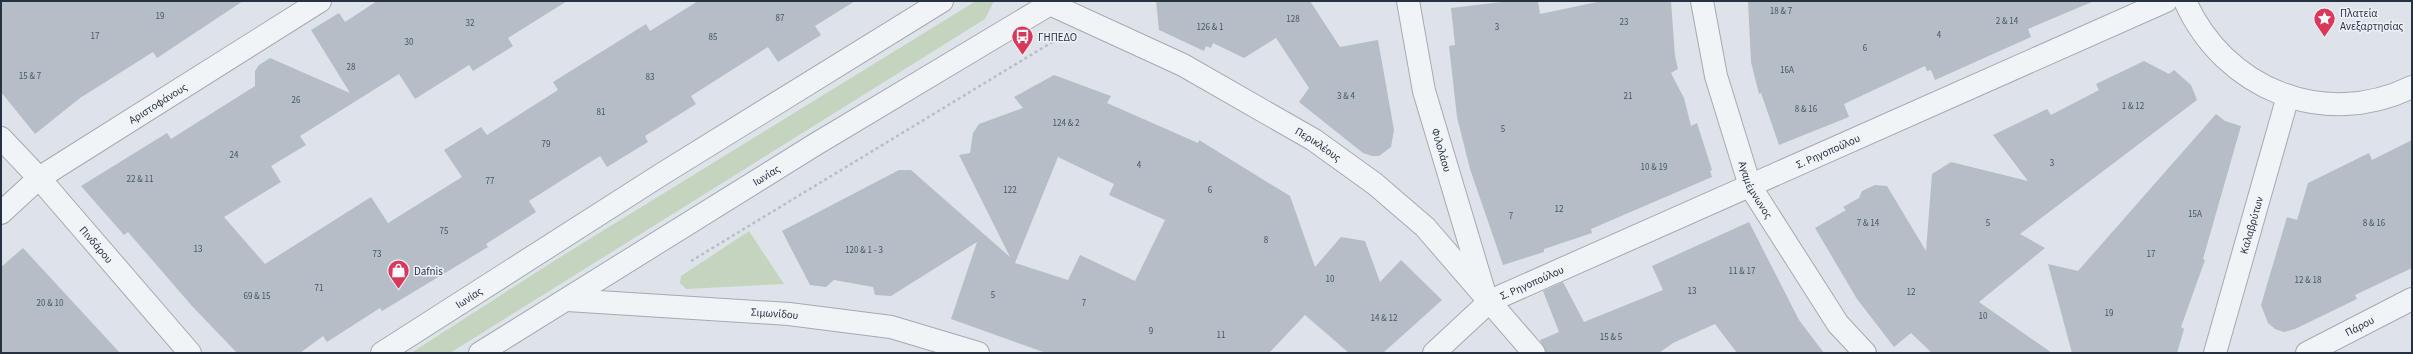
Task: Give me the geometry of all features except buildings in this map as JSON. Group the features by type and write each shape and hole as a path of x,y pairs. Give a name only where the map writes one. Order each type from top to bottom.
{"street":[{"name":"Αριστοφάνους","path":"1,213 39,178 320,1"},
{"name":"Ιωνίας","path":"382,353 668,170 942,1"},
{"name":"Φιλολάου","path":"1408,1 1424,91 1488,299"},
{"name":"Αγαμέμνωνος","path":"1702,1 1716,76 1750,186 1838,324 1865,353"},
{"name":"Σ. Ρηγοπούλου","path":"1434,353 1488,299 1750,186 2166,1"},
{"path":"2185,1 2204,36 2223,58 2254,81 2288,96 2316,103 2354,103 2382,99 2412,87"},
{"name":"Ιωνίας","path":"480,353 816,144 1052,2"},
{"name":"Περικλέους","path":"1052,2 1087,21 1183,65 1314,140 1375,184 1425,227 1534,353"},
{"name":"Καλαβρύτων","path":"2215,353 2288,96"},
{"name":"Πινδάρου","path":"1,138 39,178 190,353"},
{"name":"Πάρου","path":"2307,353 2412,299"},
{"name":"Σιμωνίδου","path":"567,300 774,313 891,327 978,353"}],"path":[{"path":"686,264 1087,21"}],"green space":[{"path":"976,1 994,1 985,19 450,353 411,353 557,259"},
{"path":"749,231 784,284 686,289 680,283 681,276"}],"place":[{"name":"Πλατεία Ανεξαρτησίας","path":"2324,38"},
{"name":"ΓΗΠΕΔΟ","path":"1022,56"},
{"name":"Dafnis","path":"399,290"}]}
